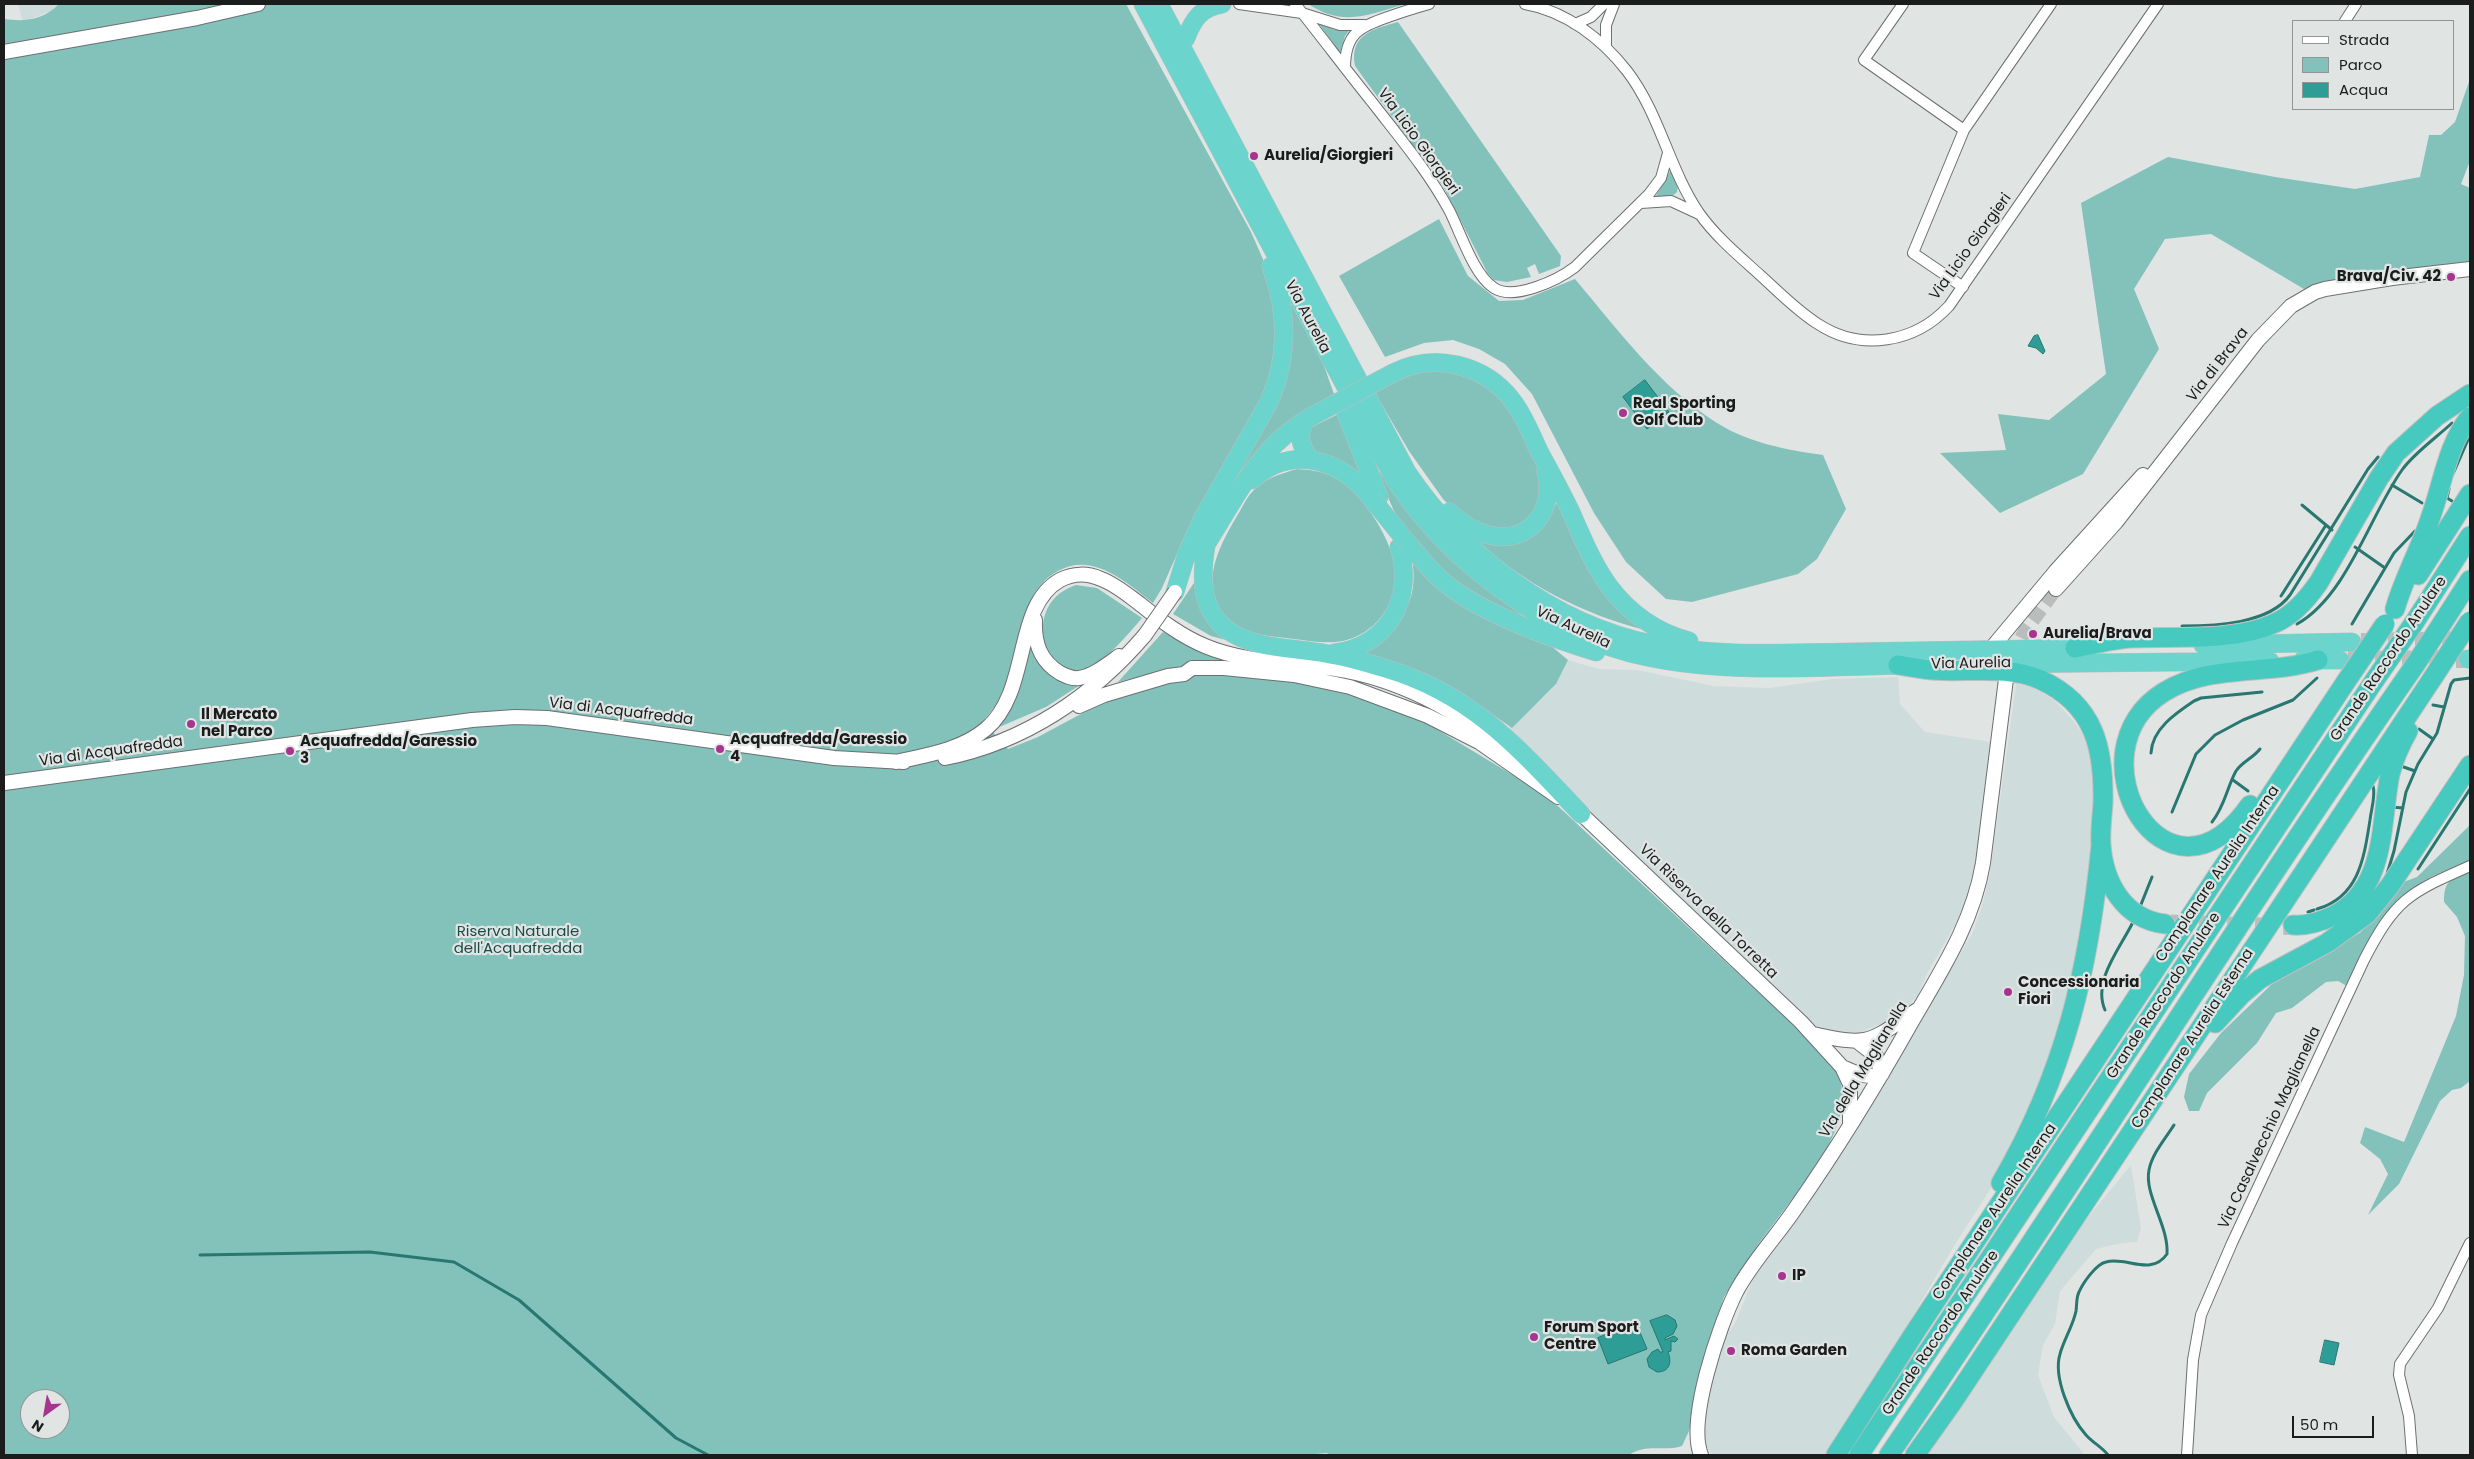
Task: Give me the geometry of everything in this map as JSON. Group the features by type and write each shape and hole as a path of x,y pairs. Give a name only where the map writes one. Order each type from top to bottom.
{"highway":[{"path":"1132,4 1164,46"},
{"name":"Via Aurelia","path":"1143,4 1320,341 1401,490 1430,526 1481,573 1537,612 1606,645 1646,657 1715,665 1797,667 2340,660"},
{"name":"Via Aurelia","path":"1158,4 1406,472 1432,506 1480,554 1514,581 1561,610 1613,633 1650,644 1701,650 1743,652 1990,650 2352,642"},
{"path":"1173,4 1186,38 1245,154 1268,212"},
{"path":"1186,38 1198,15 1211,6 1222,4"},
{"path":"1175,592 1187,553 1203,518 1269,402 1283,359 1284,319 1278,285 1227,165"},
{"path":"1320,341 1376,498 1404,546 1444,583 1461,595 1493,611 1557,638 1608,656 1651,666 1678,668 1715,665"},
{"path":"1175,592 1206,546 1232,499 1270,448 1312,416 1393,373 1419,364 1440,362 1458,365 1480,374 1501,388 1515,404 1552,472 1600,572 1620,599 1641,619 1668,635 1743,652"},
{"path":"2075,648 2124,639 2239,633 2267,627 2286,617 2302,604 2319,582 2379,478 2396,453 2437,416 2470,394"},
{"path":"1310,459 1301,444 1300,434 1312,416"},
{"path":"2390,617 2431,516 2453,447 2470,417"},
{"path":"1406,472 1454,517 1470,528 1490,536 1508,536 1531,526 1545,508 1549,488 1540,452"},
{"path":"1232,499 1255,477 1274,464 1291,460 1310,459 1332,466 1345,473 1376,498"},
{"name":"Complanare Aurelia Interna","path":"1836,1455 1917,1329 2470,494"},
{"name":"Grande Raccordo Anulare","path":"1859,1455 2414,623 2470,536"},
{"path":"1206,546 1202,567 1206,602 1213,616 1222,626 1235,635 1250,641 1329,654 1389,669 1415,679 1478,713 1514,744 1581,814"},
{"path":"1329,654 1344,652 1363,644 1379,634 1392,618 1401,598 1405,579 1404,546"},
{"name":"Grande Raccordo Anulare","path":"1888,1455 1993,1303 2470,580"},
{"name":"Complanare Aurelia Esterna","path":"1915,1455 2070,1225 2470,621"},
{"path":"2318,660 2290,667 2206,675 2183,683 2155,698 2137,718 2126,743 2125,778 2137,813 2151,832 2170,843 2197,846 2215,840 2240,819 2306,726 2336,697"},
{"path":"1898,665 1932,670 2023,674 2050,684 2068,697 2084,714 2093,728 2099,747 2103,784 2101,844 2095,906 2085,965 2057,1066 2038,1113 2009,1169 1946,1270 1917,1329"},
{"path":"2293,925 2316,923 2337,914 2352,903 2368,884 2378,856 2393,765 2428,685"},
{"path":"2070,1225 2100,1195 2221,1015 2260,979 2327,943 2367,914 2389,887 2470,765"},
{"path":"2101,844 2107,873 2120,900 2134,912 2157,922"}],"street":[{"path":"4,52 197,18 258,4"},
{"path":"1239,4 1302,13 1336,24 1364,26"},
{"name":"Via Licio Giorgieri","path":"1295,4 1423,169 1449,210 1477,269 1488,283 1500,291 1518,292 1562,276 1585,259 1641,203 1661,178 1668,153"},
{"path":"1344,68 1348,46 1354,34 1364,26 1429,4"},
{"name":"Via Licio Giorgieri","path":"1525,4 1542,8 1575,24 1606,48 1640,89 1657,123 1668,153 1700,214 1719,237 1785,298 1818,324 1850,338 1886,340 1916,332 1941,315 1964,287 2158,4"},
{"path":"1575,24 1590,17 1604,4"},
{"path":"1606,48 1606,25 1614,4"},
{"path":"1903,4 1864,60 1964,130"},
{"path":"1964,287 1913,253 1964,130 2051,4"},
{"path":"2347,20 2356,4"},
{"name":"Via Licio Giorgieri","path":"1641,203 1671,201 1700,214"},
{"name":"Via di Brava","path":"2056,589 2116,522 2258,340 2298,301 2325,289 2392,278 2470,269"},
{"path":"1990,650 2055,572 2143,475 2166,459"},
{"path":"896,762 959,745 994,722 1013,690 1031,621 1041,599 1060,580 1072,575 1090,575 1109,582 1183,634 1216,650 1346,671 1398,687 1446,710 1484,732 1581,814"},
{"name":"Via di Acquafredda","path":"4,783 472,720 508,717 574,721 816,756 896,762 954,756 1011,737 1035,726 1102,682 1122,663 1145,635 1175,592"},
{"path":"1041,599 1035,620 1038,648 1048,664 1070,677 1079,678 1098,671 1145,635"},
{"path":"1035,726 1104,695 1168,676 1184,674 1192,668 1224,668 1294,675 1350,687 1428,716 1487,747 1581,814"},
{"name":"Via della Maglianella","path":"1701,1455 1697,1434 1700,1406 1720,1334 1735,1296 1850,1126 1882,1074 1960,937 1977,894 1983,863 2006,679"},
{"name":"Via Riserva della Torretta","path":"1581,814 1813,1034 1842,1067"},
{"name":"Via Casalvecchio Maglianella","path":"2187,1455 2193,1360 2201,1315 2232,1243 2364,960 2386,920 2406,898 2419,889 2470,866"},
{"path":"1813,1034 1858,1042 1878,1036 1920,1008"},
{"path":"1842,1067 1865,1076 1873,1077 1882,1074 1876,1056 1858,1042"},
{"path":"1842,1067 1850,1084 1850,1126"},
{"path":"2412,1455 2409,1416 2399,1375 2400,1364 2438,1308 2470,1243"}],"shaded area":[{"path":"18,4 68,4 23,22"},
{"path":"1568,660 1599,669 1637,670 1714,686 1770,688 1832,679 1898,677 1900,704 1925,732 1992,742 1974,875 1963,911 1928,972 1918,995 1904,1011 1884,1023 1856,1034 1839,1036 1814,1026 1733,953 1549,772 1508,729 1556,684"},
{"path":"2016,684 2036,688 2054,700 2073,720 2088,741 2095,780 2092,850 2066,1015 2009,1160 1954,1246 1875,1380 1824,1455 1712,1455 1705,1444 1703,1427 1709,1394 1721,1345 1736,1321 1755,1274 1794,1224 1866,1114 1972,934 1982,907 1990,873"},
{"path":"2131,1165 2141,1228 2137,1242 2122,1243 2096,1249 2060,1291 2055,1324 2043,1345 2038,1375 2054,1417 2085,1455 1926,1455 2079,1228"}],"green space":[{"name":"Riserva Naturale dell'Acquafredda","path":"59,4 1126,4 1251,232 1266,266 1278,311 1271,381 1249,427 1189,527 1162,588 1153,603 1121,579 1097,567 1071,566 1058,571 1045,580 1029,604 1010,679 998,701 983,721 1008,749 1038,737 1105,701 1193,676 1212,674 1262,677 1311,684 1360,697 1415,717 1546,795 1830,1059 1838,1074 1842,1088 1840,1117 1835,1131 1812,1173 1759,1243 1724,1297 1702,1370 1689,1431 1682,1446 1642,1449 1629,1455 1329,1455 1327,1453 1303,1455 4,1455 4,19 27,20 47,14"},
{"path":"1308,4 1405,4 1367,15 1344,17 1321,11"},
{"path":"1398,22 1561,256 1560,266 1539,274 1535,264 1527,268 1531,277 1507,282 1494,280 1488,274 1444,188 1355,66 1354,55 1360,40 1380,27"},
{"path":"1319,24 1335,30 1351,28 1345,36 1340,53"},
{"path":"2470,79 2470,161 2461,184 2470,188 2470,262 2393,271 2304,289 2211,234 2165,239 2134,289 2159,349 2083,474 2000,513 1940,453 2006,450 1998,414 2049,420 2106,374 2081,203 2168,157 2275,177 2355,189 2420,177 2429,135 2441,135 2455,122"},
{"path":"1670,171 1672,171 1678,186 1677,192 1671,197 1656,196"},
{"name":"Real Sporting Golf Club","path":"1439,219 1468,276 1499,301 1523,300 1575,279 1641,357 1696,409 1729,430 1755,441 1796,451 1823,455 1846,509 1817,559 1798,574 1692,602 1666,599 1626,562 1594,513 1532,394 1505,364 1479,349 1453,340 1424,343 1385,357 1339,276"},
{"path":"1289,300 1323,363 1334,394 1292,420 1251,459 1228,490 1226,489 1267,422 1286,378 1292,329"},
{"path":"1432,370 1466,375 1481,382 1494,394 1518,424 1535,458 1545,491 1526,524 1496,532 1453,509 1443,499 1409,451 1375,393 1405,375"},
{"path":"1338,414 1363,478 1311,450 1306,430"},
{"path":"1371,459 1405,507 1441,548 1481,584 1528,619 1508,612 1448,577 1398,520"},
{"path":"1297,469 1327,474 1353,491 1373,516 1392,554 1395,566 1395,579 1394,592 1389,605 1373,625 1348,640 1318,642 1268,636 1243,630 1229,621 1219,608 1214,595 1212,582 1218,555 1223,541 1246,500 1262,483"},
{"path":"1558,503 1645,630 1600,616 1555,595 1513,570 1476,539 1492,544"},
{"path":"1412,557 1544,640 1568,660 1556,684 1512,728 1473,701 1360,653 1395,623 1409,603 1414,575"},
{"path":"1196,580 1237,643 1211,636 1173,614"},
{"path":"1076,585 1097,588 1142,618 1106,656 1089,668 1081,670 1067,669 1055,662 1047,650 1043,636 1043,621 1049,606 1059,594"},
{"path":"1163,632 1199,651 1234,662 1195,660 1180,667 1118,682"},
{"path":"1032,649 1080,685 1046,707 997,728 1013,700 1021,681 1029,650"},
{"path":"2470,825 2470,861 2431,877 2402,898 2371,939 2347,986 2338,981 2326,982 2292,1008 2276,1013 2257,1043 2207,1093 2199,1111 2189,1111 2184,1097 2189,1074 2221,1033 2272,984 2361,932 2401,883 2417,877"},
{"path":"2470,871 2470,1081 2461,1088 2452,1090 2440,1101 2399,1184 2368,1215 2388,1174 2380,1159 2360,1143 2365,1127 2404,1142 2456,1016 2464,975 2465,936 2457,917 2444,902 2444,894 2450,881"}],"water":[{"path":"2038,335 2045,351 2043,354 2036,348 2028,346 2034,336"},
{"path":"1645,380 1669,412 1647,429 1623,397"},
{"path":"1667,1315 1675,1320 1677,1326 1673,1334 1665,1338 1665,1340 1674,1336 1678,1339 1675,1342 1671,1341 1671,1351 1668,1352 1669,1366 1661,1372 1657,1372 1649,1367 1647,1359 1652,1352 1658,1349 1660,1352 1663,1352 1650,1321"},
{"path":"1636,1323 1647,1349 1608,1364 1598,1338"},
{"path":"2325,1340 2339,1343 2334,1365 2320,1362"}],"waterway":[{"path":"2297,624 2315,611 2344,575 2390,488 2402,470 2452,423"},
{"path":"2453,474 2470,435"},
{"path":"2182,626 2225,624 2255,618 2281,605 2290,595 2368,469 2378,457"},
{"path":"2392,485 2422,503"},
{"path":"2449,489 2447,498 2452,501"},
{"path":"2302,505 2332,530"},
{"path":"2281,596 2326,525"},
{"path":"2352,624 2394,553 2415,531"},
{"path":"2355,547 2385,568"},
{"path":"2172,812 2196,754 2215,735 2243,720 2293,700 2317,678"},
{"path":"2388,876 2406,792 2418,764 2437,733 2451,684 2454,680 2470,678"},
{"path":"2151,753 2152,744 2160,729 2173,716 2194,701 2201,698 2262,692"},
{"path":"2433,705 2444,707"},
{"path":"2419,729 2433,739"},
{"path":"2212,822 2220,810 2236,771 2260,749"},
{"path":"2398,765 2415,771"},
{"path":"2233,780 2248,791"},
{"path":"2317,909 2331,903 2342,895 2351,886 2357,874 2362,862 2368,834 2374,798 2373,786"},
{"path":"2418,869 2470,789"},
{"path":"2391,807 2403,808"},
{"path":"2140,907 2152,877"},
{"path":"2308,912 2314,910"},
{"path":"2105,1010 2102,999 2105,976 2115,953 2133,922"},
{"path":"2108,1455 2086,1435 2074,1418 2064,1396 2058,1363 2075,1317 2078,1294 2090,1274 2102,1263 2122,1261 2146,1265 2154,1264 2161,1261 2167,1254 2167,1243 2148,1180 2153,1158 2174,1125"},
{"path":"200,1255 370,1252 454,1262 519,1300 676,1438 708,1455"}],"tunnel":[{"path":"2012,657 2025,631 2056,589"},
{"path":"2361,642 2470,640"},
{"path":"2348,660 2468,659"},
{"path":"2171,924 2260,927 2293,925"}],"place":[{"name":"Aurelia/Giorgieri","path":"1254,156"},
{"name":"Brava/Civ. 42","path":"2451,277"},
{"name":"Real Sporting Golf Club","path":"1623,413"},
{"name":"Aurelia/Brava","path":"2033,634"},
{"name":"Il Mercato nel Parco","path":"191,724"},
{"name":"Acquafredda/Garessio 4","path":"720,749"},
{"name":"Acquafredda/Garessio 3","path":"290,751"},
{"name":"Concessionaria Fiori","path":"2008,992"},
{"name":"IP","path":"1782,1276"},
{"name":"Forum Sport Centre","path":"1534,1337"},
{"name":"Roma Garden","path":"1731,1351"}]}
